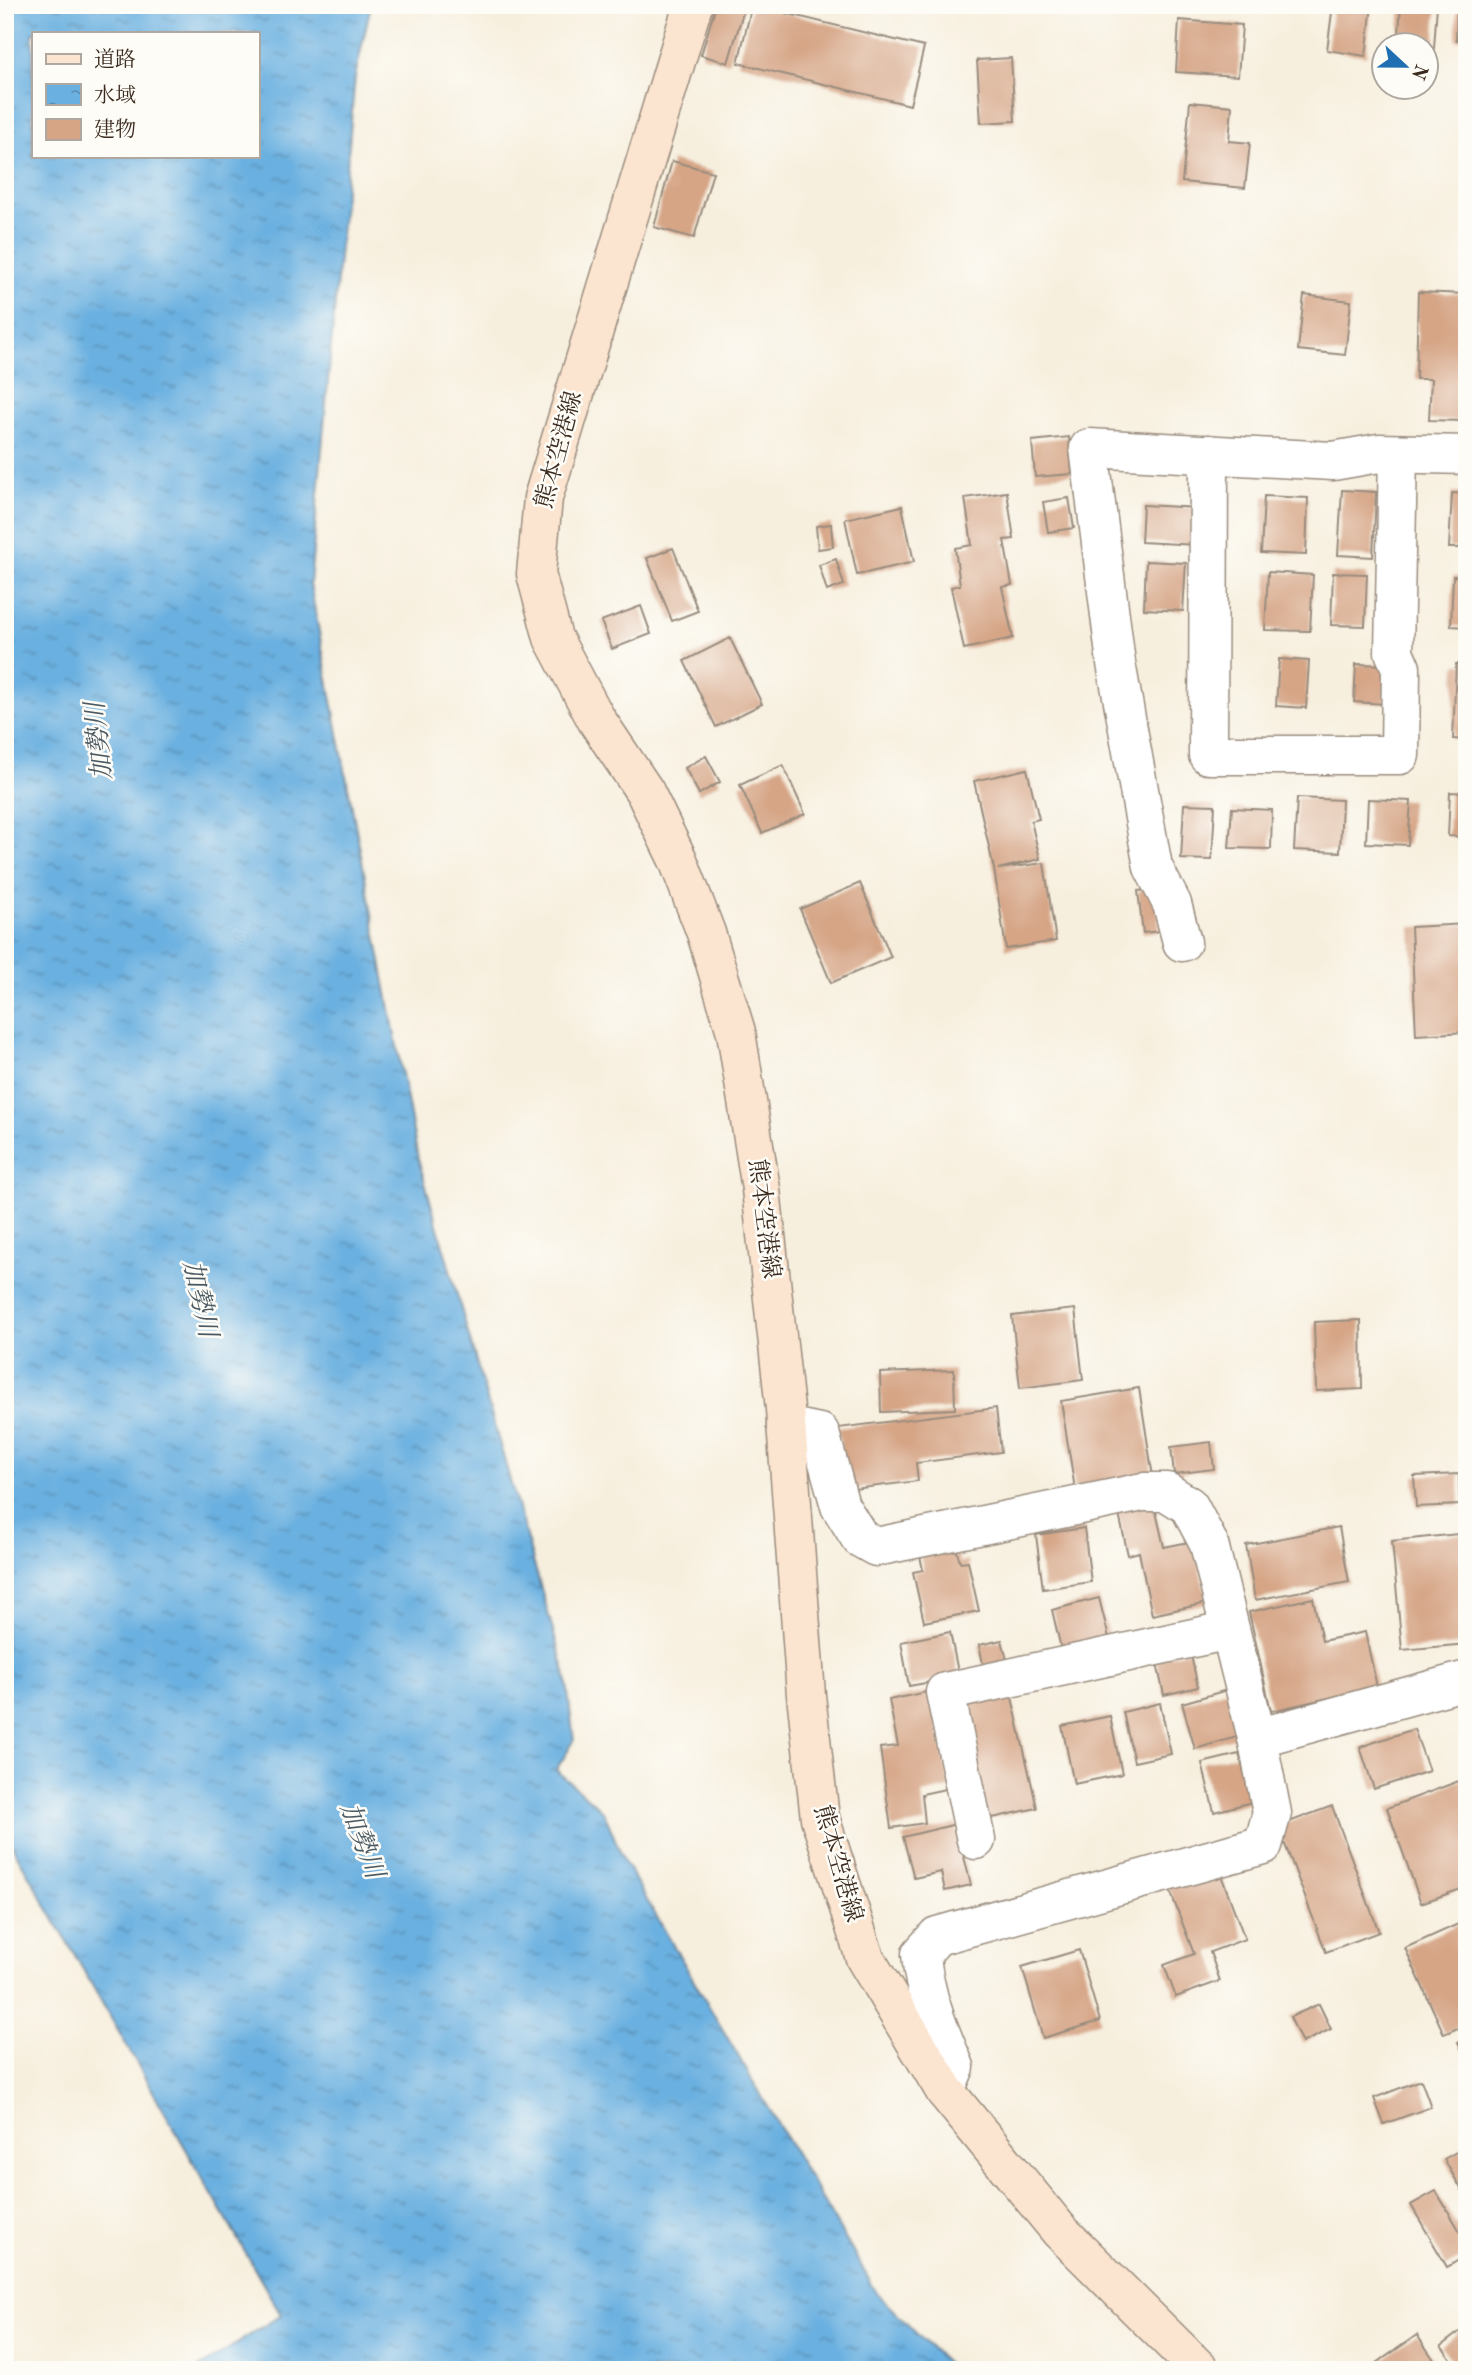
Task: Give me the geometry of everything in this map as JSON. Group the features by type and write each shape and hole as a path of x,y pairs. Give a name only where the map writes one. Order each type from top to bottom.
{"main road":[{"name":"熊本空港線","path":"693,5 543,498 536,574 553,638 596,719 645,792 678,860 706,933 736,1032 761,1189 786,1426 806,1695 820,1818 864,1958 945,2091 1060,2231 1200,2370"}],"street":[{"path":"1182,942 1172,904 1153,867 1150,853 1116,663 1089,447 1333,461 1380,453 1467,455"},
{"path":"1209,454 1208,755 1400,755 1401,668 1394,652 1398,454"},
{"path":"786,1426 820,1433 839,1506 860,1538 876,1547 1143,1492 1167,1492 1189,1506 1209,1545 1257,1738 1272,1814 1264,1844 937,1936 921,1954 933,2018 955,2067 945,2091"},
{"path":"976,1840 945,1692 1230,1630"},
{"path":"1257,1738 1467,1680"}],"water":[{"name":"加勢川","path":"5,5 371,5 355,77 310,584 418,1158 566,1676 574,1741 556,1770 604,1812 624,1861 878,2295 953,2370 196,2370 281,2315 10,1842 5,1828"}],"building":[{"path":"716,5 745,6 728,63 701,55"},
{"path":"752,5 924,47 910,105 738,63"},
{"path":"1333,5 1372,5 1366,56 1327,50"},
{"path":"1401,5 1437,5 1435,32 1399,32"},
{"path":"1457,5 1467,5 1467,40 1456,40"},
{"path":"1179,20 1242,25 1238,76 1176,72"},
{"path":"1011,58 1015,121 981,123 977,60"},
{"path":"1190,102 1232,106 1229,141 1250,143 1245,188 1182,182"},
{"path":"672,161 713,172 694,238 654,227"},
{"path":"1418,292 1467,294 1467,390 1463,390 1461,421 1429,420 1431,379 1416,379"},
{"path":"1304,295 1351,301 1345,355 1298,350"},
{"path":"1069,437 1072,474 1035,477 1032,441"},
{"path":"1342,490 1376,492 1373,557 1338,555"},
{"path":"1007,492 1014,539 1004,540 1012,585 1002,587 1013,638 964,649 951,587 960,585 955,548 972,545 965,498"},
{"path":"1452,493 1467,494 1467,548 1449,548"},
{"path":"1264,496 1308,498 1306,555 1261,553"},
{"path":"1069,498 1074,528 1048,532 1043,502"},
{"path":"1143,505 1199,508 1198,545 1141,542"},
{"path":"902,506 914,562 857,575 845,519"},
{"path":"831,524 833,547 818,549 816,526"},
{"path":"673,548 698,611 672,621 647,558"},
{"path":"836,559 844,585 827,591 819,565"},
{"path":"1146,561 1186,563 1183,611 1144,609"},
{"path":"1268,572 1313,575 1310,631 1265,630"},
{"path":"1333,573 1367,574 1365,626 1331,625"},
{"path":"1453,576 1467,577 1467,627 1451,626"},
{"path":"641,606 651,634 612,649 601,621"},
{"path":"730,638 762,704 716,727 684,661"},
{"path":"1279,659 1309,661 1306,708 1276,706"},
{"path":"1356,664 1386,665 1385,704 1354,702"},
{"path":"1456,664 1467,664 1467,740 1453,739"},
{"path":"706,756 720,782 699,794 685,768"},
{"path":"783,765 805,814 762,833 740,785"},
{"path":"1027,769 1039,819 1031,821 1040,859 998,869 1044,863 1056,941 1006,949 994,869 974,781"},
{"path":"1450,792 1467,793 1467,837 1448,836"},
{"path":"1297,798 1342,800 1340,852 1294,850"},
{"path":"1368,799 1411,801 1408,845 1366,843"},
{"path":"1184,804 1215,805 1212,860 1181,859"},
{"path":"1232,808 1272,810 1271,849 1229,848"},
{"path":"860,883 891,957 831,983 800,909"},
{"path":"1156,889 1160,931 1143,933 1138,891"},
{"path":"1467,924 1467,1032 1416,1035 1411,927"},
{"path":"1075,1309 1083,1380 1020,1388 1012,1316"},
{"path":"1361,1320 1362,1389 1316,1391 1314,1322"},
{"path":"954,1370 955,1409 881,1412 880,1373"},
{"path":"1139,1388 1153,1477 1075,1489 1061,1401"},
{"path":"996,1408 1001,1452 916,1463 918,1481 846,1490 838,1428"},
{"path":"1211,1442 1214,1469 1174,1474 1171,1447"},
{"path":"1459,1474 1460,1505 1416,1507 1414,1476"},
{"path":"1154,1503 1164,1547 1194,1541 1207,1603 1152,1615 1139,1552 1128,1555 1118,1510"},
{"path":"1339,1527 1349,1582 1255,1600 1246,1545"},
{"path":"1084,1528 1091,1582 1043,1589 1036,1535"},
{"path":"1467,1533 1467,1644 1402,1650 1392,1541"},
{"path":"956,1548 960,1562 968,1561 979,1611 924,1622 913,1572 923,1570 920,1556"},
{"path":"1099,1598 1111,1646 1063,1657 1052,1610"},
{"path":"1313,1598 1322,1641 1365,1632 1377,1687 1271,1711 1249,1612"},
{"path":"950,1632 959,1677 909,1686 901,1642"},
{"path":"1002,1640 1009,1668 985,1673 979,1645"},
{"path":"1190,1651 1198,1687 1164,1695 1156,1659"},
{"path":"1227,1690 1240,1736 1195,1749 1182,1703"},
{"path":"931,1691 950,1788 922,1794 925,1823 891,1828 880,1748 898,1746 889,1700"},
{"path":"1011,1693 1037,1808 988,1819 961,1704"},
{"path":"1160,1703 1171,1754 1134,1762 1123,1712"},
{"path":"1110,1716 1122,1774 1074,1784 1062,1726"},
{"path":"1414,1729 1429,1771 1374,1789 1360,1747"},
{"path":"1239,1754 1252,1802 1214,1812 1202,1763"},
{"path":"1467,1778 1467,1887 1421,1903 1387,1808"},
{"path":"1332,1806 1379,1932 1326,1952 1278,1826"},
{"path":"956,1824 971,1885 945,1891 941,1872 914,1878 903,1837"},
{"path":"1218,1867 1245,1939 1210,1952 1220,1981 1176,1997 1164,1965 1194,1954 1168,1885"},
{"path":"1467,1920 1467,2024 1444,2034 1405,1948"},
{"path":"1079,1950 1100,2021 1043,2038 1022,1967"},
{"path":"1319,2004 1331,2029 1302,2043 1290,2017"},
{"path":"1467,2038 1467,2060 1458,2042"},
{"path":"1421,2080 1431,2107 1384,2124 1374,2098"},
{"path":"1467,2146 1467,2199 1444,2159"},
{"path":"1436,2191 1467,2243 1467,2255 1447,2267 1411,2205"},
{"path":"1467,2326 1467,2370 1459,2370 1441,2346"},
{"path":"1417,2335 1441,2370 1367,2370"}]}
